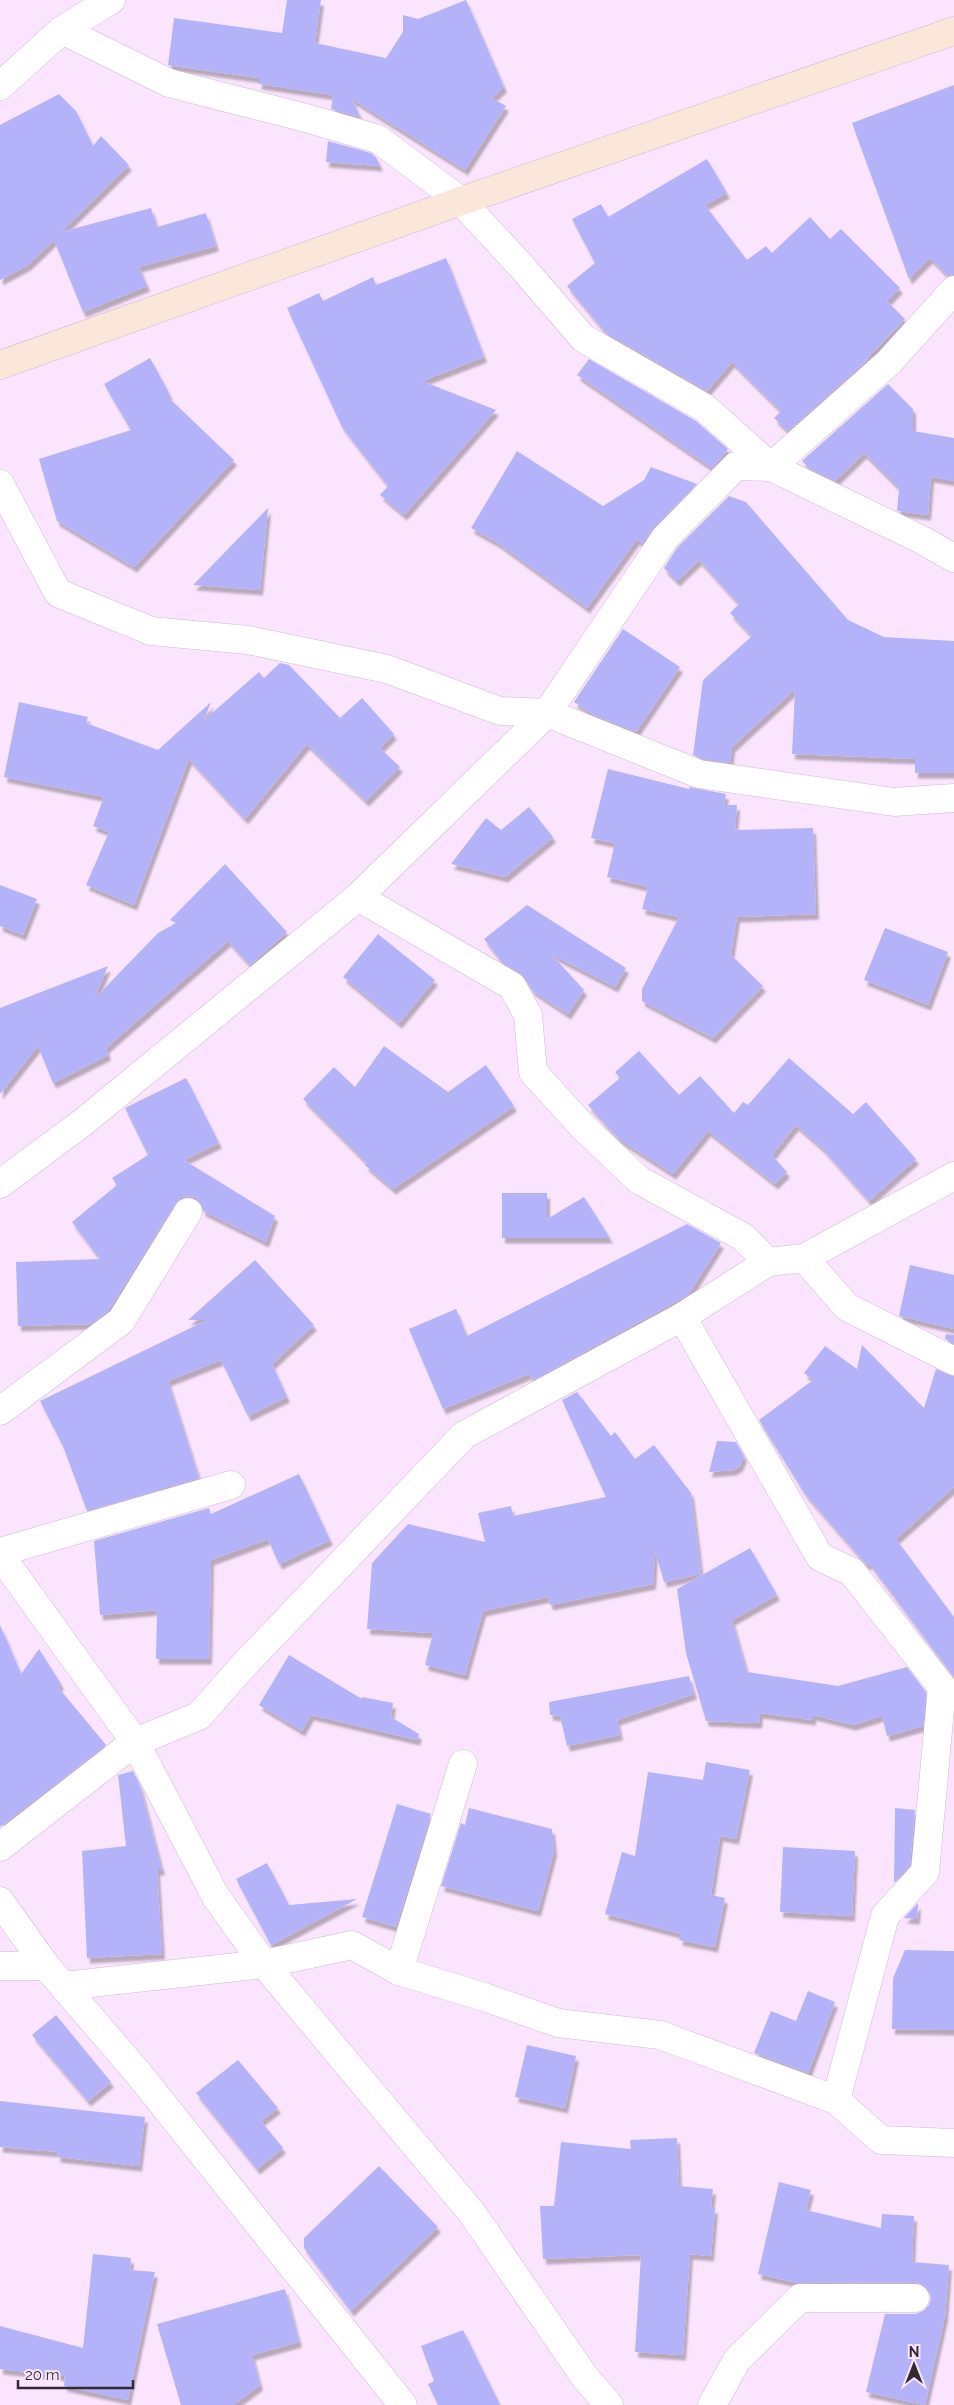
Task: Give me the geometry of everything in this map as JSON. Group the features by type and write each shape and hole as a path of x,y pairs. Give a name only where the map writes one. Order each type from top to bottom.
{"street":[{"path":"0,86 62,30 111,0"},
{"path":"62,30 169,83 306,118 378,139 461,201 522,267 582,338 705,408 771,467 922,540 954,558"},
{"path":"0,366 461,201 954,31"},
{"path":"0,1184 82,1123 358,897 547,713 665,538 736,466 771,467 889,362 954,290"},
{"path":"0,484 58,593 151,631 248,640 387,669 500,712 547,713 699,774 894,802 954,798"},
{"path":"358,897 512,986 528,1015 533,1072 584,1128 639,1180 743,1237 768,1262"},
{"path":"0,1848 135,1742 199,1716 243,1666 464,1435 682,1317 768,1262 804,1258 954,1176"},
{"path":"0,1411 121,1320 188,1212"},
{"path":"804,1258 847,1306 954,1360"},
{"path":"682,1317 820,1556 852,1572 942,1687 925,1872 885,1916 836,2100"},
{"path":"231,1486 0,1554 135,1742 216,1896 264,1964 472,2213 584,2376 609,2405"},
{"path":"400,1971 463,1764"},
{"path":"0,1901 46,1966 138,2073 403,2405"},
{"path":"64,1986 264,1964 352,1945 400,1971 484,1997 558,2023 660,2036 836,2100 881,2140 954,2143"},
{"path":"0,1966 46,1966"},
{"path":"712,2405 737,2360 800,2298 915,2298"}],"building":[{"path":"287,0 321,0 315,43 386,58 403,32 403,15 418,19 466,0 504,87 492,98 506,106 465,170 352,99 360,117 331,109 333,95 259,84 259,78 168,65 174,18 282,33"},
{"path":"954,85 954,275 948,276 930,258 909,279 852,123"},
{"path":"59,94 76,111 93,146 101,136 129,165 61,232 151,208 157,227 206,213 216,246 139,267 147,286 83,312 54,240 28,265 0,280 0,125"},
{"path":"328,141 371,153 376,157 380,166 326,162"},
{"path":"707,159 727,193 705,205 747,260 766,246 772,253 810,217 830,239 841,229 900,288 887,301 905,319 866,361 788,431 774,418 781,411 732,362 707,391 606,333 567,286 595,263 572,219 601,204 608,217"},
{"path":"446,258 484,357 422,381 496,410 404,515 380,495 388,486 342,427 287,308 319,293 323,301 373,277 376,285"},
{"path":"150,358 170,395 167,396 234,460 134,567 57,521 39,459 131,430 104,384"},
{"path":"589,359 696,421 728,449 712,468 577,375"},
{"path":"888,384 913,409 913,431 954,438 954,481 931,477 928,515 897,511 899,488 864,453 835,481 809,468 802,461"},
{"path":"517,451 603,506 644,480 651,467 697,484 654,527 642,544 637,539 587,608 498,543 471,528"},
{"path":"729,496 746,502 848,620 884,637 954,641 954,773 915,773 915,759 792,754 795,689 732,747 730,763 703,759 693,755 703,680 752,636 730,613 739,604 699,560 677,581 664,568 677,548"},
{"path":"268,508 260,590 193,585"},
{"path":"623,629 680,667 636,732 594,715 574,702"},
{"path":"280,663 289,665 340,718 362,698 394,734 380,748 400,767 366,801 307,744 245,819 189,759 134,905 86,885 109,832 93,826 104,797 4,777 19,702 88,717 86,723 158,750 211,702 204,720 259,672 264,678"},
{"path":"608,769 689,789 689,787 726,794 724,805 737,805 735,830 813,828 816,914 737,917 731,955 763,986 713,1038 642,1001 642,989 679,917 642,909 648,887 607,877 615,843 591,838"},
{"path":"529,807 553,837 505,877 451,864 486,818 501,830"},
{"path":"225,864 287,932 250,965 228,941 106,1048 108,1055 53,1083 38,1046 0,1094 0,1008 108,966 94,999 158,933 176,923 170,920"},
{"path":"0,885 37,899 23,935 0,926"},
{"path":"527,905 626,968 615,987 551,954 584,990 568,1014 533,991 520,973 502,962 484,939"},
{"path":"885,928 948,952 928,1005 864,980"},
{"path":"378,934 435,980 399,1023 343,977"},
{"path":"384,1046 448,1092 486,1065 514,1106 393,1189 365,1165 367,1163 303,1099 334,1067 355,1087"},
{"path":"639,1051 679,1095 700,1076 734,1113 743,1102 748,1105 789,1058 853,1114 866,1102 916,1159 869,1201 822,1148 796,1125 772,1155 787,1172 775,1184 708,1131 673,1174 619,1139 588,1105 620,1078 615,1072"},
{"path":"186,1078 219,1143 184,1160 275,1216 266,1242 203,1211 201,1204 196,1198 189,1196 181,1198 175,1204 108,1311 91,1324 18,1326 16,1262 100,1259 72,1222 117,1185 112,1178 148,1155 125,1108"},
{"path":"502,1193 547,1193 547,1219 584,1197 610,1238 502,1238"},
{"path":"687,1224 721,1243 688,1295 533,1380 529,1374 443,1409 409,1329 456,1309 467,1336"},
{"path":"255,1260 314,1325 272,1364 287,1397 248,1416 221,1360 168,1381 199,1478 87,1511 63,1446 40,1401 207,1320 188,1320"},
{"path":"910,1265 954,1275 954,1329 899,1316"},
{"path":"946,1334 954,1335 954,1344 945,1339"},
{"path":"862,1345 924,1408 936,1369 954,1376 954,1487 896,1539 954,1617 954,1677 869,1563 867,1565 805,1494 759,1420 813,1380 804,1373 825,1346 857,1369"},
{"path":"577,1392 611,1436 615,1432 635,1459 654,1445 691,1493 701,1574 664,1582 655,1551 653,1584 550,1605 548,1597 483,1611 465,1675 425,1665 433,1633 367,1629 372,1563 408,1524 485,1542 478,1513 511,1506 513,1516 606,1497 562,1400"},
{"path":"717,1441 736,1442 744,1456 740,1466 733,1470 709,1472"},
{"path":"299,1474 330,1540 279,1564 268,1539 211,1560 209,1659 156,1659 157,1610 100,1615 94,1541 209,1508 211,1514"},
{"path":"750,1548 777,1595 732,1620 747,1672 838,1686 907,1667 926,1692 923,1726 887,1736 882,1716 853,1725 813,1715 813,1720 760,1713 759,1723 706,1721 686,1653 677,1589"},
{"path":"0,1625 21,1674 39,1649 61,1684 58,1687 106,1745 0,1827"},
{"path":"289,1655 362,1699 362,1697 393,1703 391,1717 419,1734 417,1740 311,1715 302,1731 259,1705"},
{"path":"689,1676 694,1694 617,1720 620,1735 567,1746 560,1716 550,1715 549,1702"},
{"path":"706,1762 750,1770 736,1839 720,1836 711,1895 725,1898 715,1947 679,1940 681,1934 605,1914 622,1852 635,1856 648,1772 703,1780"},
{"path":"133,1771 140,1786 162,1870 157,1870 162,1954 87,1958 82,1851 126,1846 118,1775"},
{"path":"397,1804 431,1814 396,1927 362,1917"},
{"path":"469,1808 552,1829 554,1851 538,1911 441,1886 461,1823 465,1825"},
{"path":"895,1808 915,1810 910,1865 894,1883"},
{"path":"783,1847 855,1851 852,1916 780,1912"},
{"path":"267,1863 289,1905 357,1899 271,1945 236,1879"},
{"path":"918,1903 917,1919 904,1918"},
{"path":"905,1950 954,1951 954,2030 892,2029 893,1978"},
{"path":"808,1991 835,2002 808,2073 754,2053 771,2011 796,2021"},
{"path":"56,2015 111,2082 88,2101 32,2035"},
{"path":"527,2045 576,2056 565,2108 515,2097"},
{"path":"238,2060 278,2108 261,2121 283,2148 257,2169 196,2093"},
{"path":"0,2101 145,2117 139,2166 57,2157 58,2152 0,2147"},
{"path":"677,2138 679,2186 713,2189 711,2208 715,2208 711,2256 690,2254 683,2355 635,2352 641,2255 543,2259 540,2206 554,2206 561,2142 631,2149 630,2140"},
{"path":"379,2166 438,2227 351,2311 304,2248 304,2238"},
{"path":"779,2182 811,2190 806,2210 881,2228 882,2214 914,2216 912,2262 949,2265 945,2316 925,2405 866,2392 885,2314 915,2314 923,2311 929,2305 931,2298 929,2291 923,2285 915,2282 798,2283 758,2274"},
{"path":"93,2254 131,2258 130,2270 155,2272 128,2400 64,2386 65,2376 0,2369 0,2326 83,2348"},
{"path":"285,2289 299,2342 252,2355 260,2385 233,2405 181,2405 157,2324"},
{"path":"463,2330 500,2405 438,2405 428,2384 434,2381 421,2346"}]}
